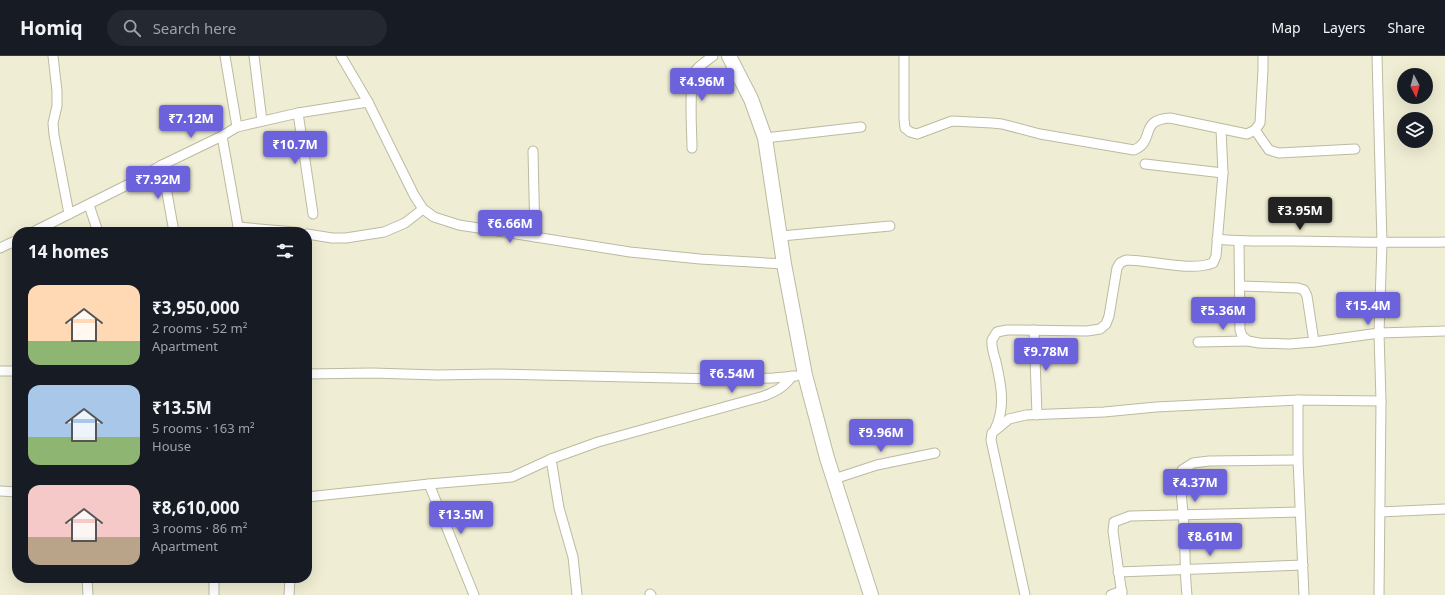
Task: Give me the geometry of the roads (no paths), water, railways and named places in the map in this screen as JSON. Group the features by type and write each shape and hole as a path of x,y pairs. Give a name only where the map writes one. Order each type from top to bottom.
{"highway":[{"path":"729,56 751,99 765,138 781,236 799,376 872,595"}],"street":[{"path":"53,56 57,91 54,135 69,214"},
{"path":"225,56 237,128"},
{"path":"254,56 262,121"},
{"path":"341,56 368,102 414,195 423,209 434,217 459,225 630,252 700,259 784,264"},
{"path":"692,148 693,76 697,69 713,56"},
{"path":"904,56 904,119 905,128 910,132 917,134 952,121 992,123 1002,124 1040,134 1134,150 1140,147 1145,141 1150,126 1154,121 1160,119 1170,118 1221,130 1247,134 1255,130 1260,123 1263,56"},
{"path":"1377,56 1382,243 1378,333 1381,401 1379,595"},
{"path":"43,227 89,205 162,165 237,128 298,113 368,102"},
{"path":"298,113 313,214"},
{"path":"765,138 862,127"},
{"path":"1025,595 998,480 991,440 992,433 999,421 1001,401 1000,381 992,348 992,339 997,332 1007,330 1087,331 1100,329 1106,324 1109,316 1117,268 1120,263 1126,260 1192,266 1213,263 1216,256 1223,172 1221,130"},
{"path":"1255,130 1269,150 1279,153 1355,149"},
{"path":"222,136 239,227"},
{"path":"533,151 535,237"},
{"path":"1145,164 1223,172"},
{"path":"162,165 173,227"},
{"path":"89,205 96,227"},
{"path":"312,235 332,238 346,238 384,232 405,223 423,209"},
{"path":"781,236 890,226"},
{"path":"1217,239 1239,242 1445,242"},
{"path":"0,248 12,242"},
{"path":"1239,242 1240,330 1242,336 1248,341"},
{"path":"1240,286 1298,288 1304,290 1307,296 1314,342"},
{"path":"1034,330 1037,415"},
{"path":"1198,342 1248,341 1282,344 1314,342 1378,333 1445,331"},
{"path":"0,372 12,371"},
{"path":"312,374 494,374 717,379 799,376"},
{"path":"312,496 512,477 551,459 598,442 764,396 778,391 799,376"},
{"path":"992,433 1010,419 1026,415 1104,412 1156,407 1298,400 1381,401"},
{"path":"1298,400 1298,460 1304,595"},
{"path":"834,479 878,465 935,453"},
{"path":"551,459 559,508 572,557 577,595"},
{"path":"1187,595 1184,569 1184,514 1180,481 1182,470 1192,463 1209,461 1298,460"},
{"path":"428,484 474,595"},
{"path":"0,491 12,492"},
{"path":"1380,512 1445,510"},
{"path":"1111,595 1122,593 1113,530 1114,522 1130,516 1300,512"},
{"path":"1118,572 1303,565"},
{"path":"87,583 88,595"},
{"path":"214,583 214,595"},
{"path":"289,595 290,583"}]}
